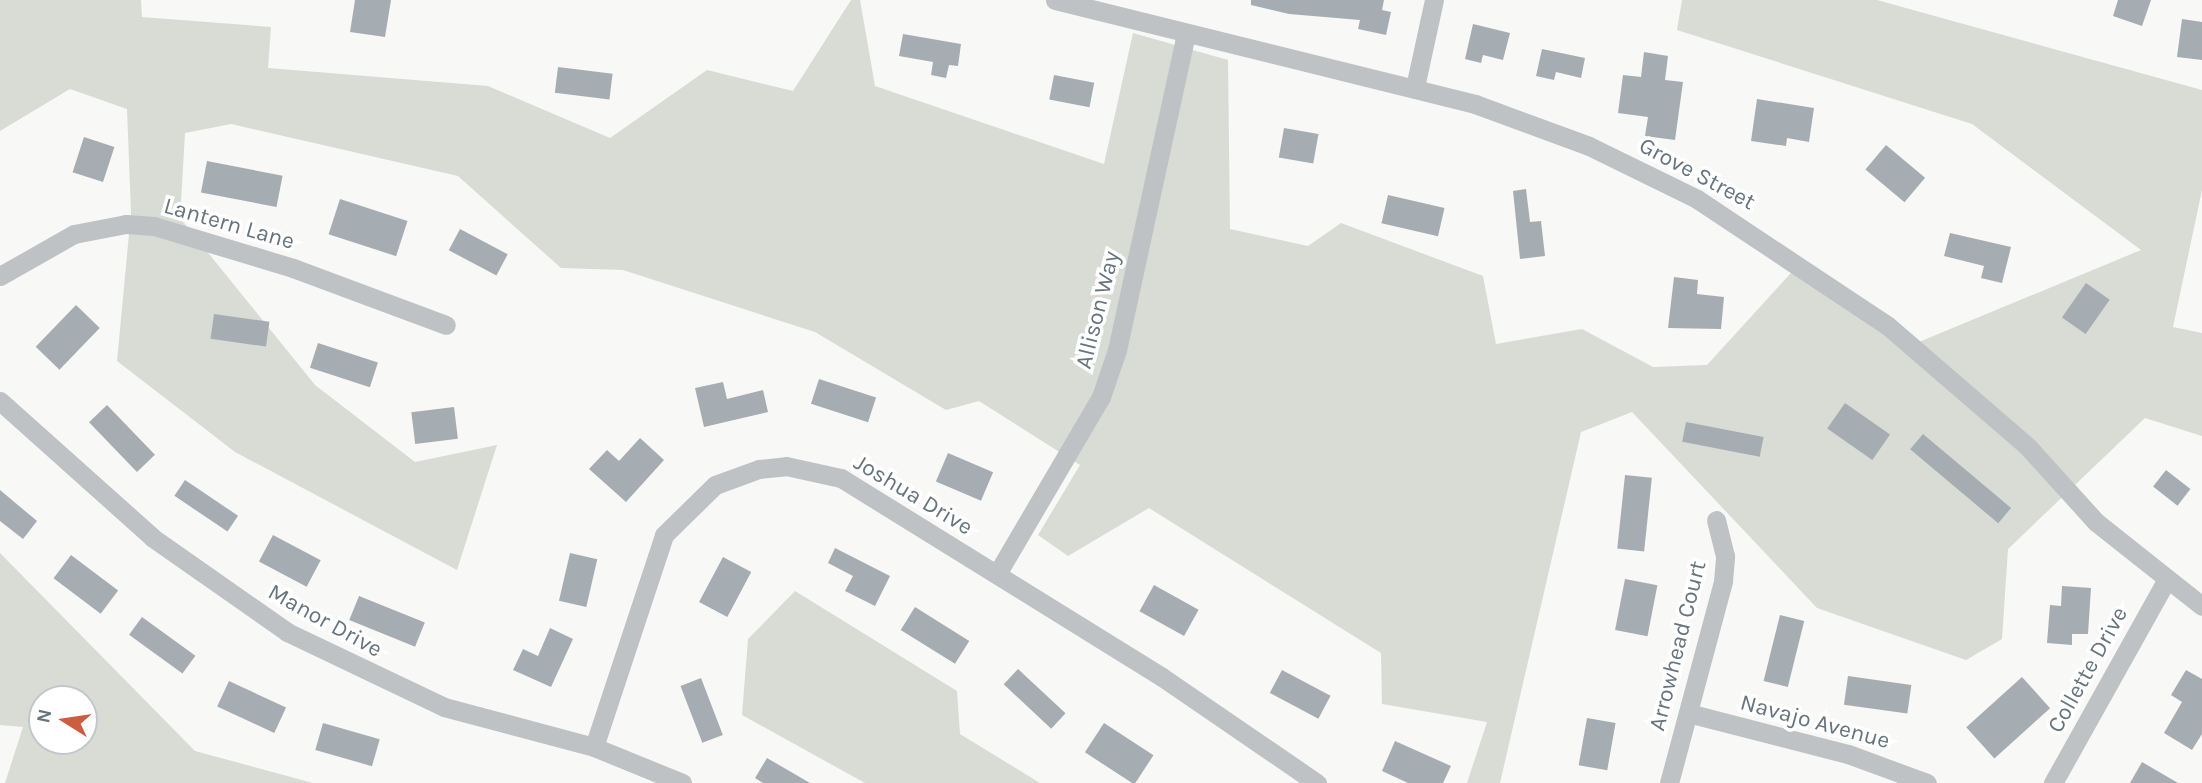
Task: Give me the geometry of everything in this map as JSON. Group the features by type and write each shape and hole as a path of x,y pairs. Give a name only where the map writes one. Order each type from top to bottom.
{"street":[{"name":"Grove Street","path":"1055,0 1415,87 1589,146 1697,199 1803,265 1950,376 2028,447 2096,522 2166,581 2202,606"},
{"path":"1415,87 1434,0"},
{"name":"Allison Way","path":"997,574 1101,397 1117,350 1186,33"},
{"name":"Lantern Lane","path":"0,276 74,234 125,225 154,226 293,268 446,325"},
{"name":"Manor Drive","path":"0,401 153,538 286,632 444,706 594,747 682,783"},
{"name":"Joshua Drive","path":"594,747 664,535 696,498 737,475 786,467 841,478 997,574 1317,783"},
{"name":"Arrowhead Court","path":"1669,783 1725,574 1716,520"},
{"name":"Collette Drive","path":"2053,783 2166,581"},
{"name":"Navajo Avenue","path":"1688,713 1848,754 1927,783"}],"shaded area":[{"path":"0,0 141,0 142,17 271,27 268,68 488,86 610,138 707,70 793,91 851,0 860,0 875,86 1104,164 1133,33 1228,60 1230,229 1308,246 1341,223 1483,276 1496,344 1582,329 1653,367 1707,365 1800,263 1914,344 2141,250 1972,124 1677,30 1682,0 1877,0 2202,90 2202,190 2173,327 2202,333 2202,436 2145,418 2008,549 2002,639 1966,660 1817,608 1632,412 1581,432 1500,783 1467,783 1487,722 1382,704 1381,653 1149,508 1068,556 1038,535 1080,465 979,401 946,410 815,332 623,270 561,268 458,176 231,124 185,133 180,218 315,385 415,462 497,445 457,570 235,452 117,361 131,213 127,109 70,89 0,131"},
{"path":"0,553 195,751 313,783 5,783 23,727 0,725"},
{"path":"795,591 957,691 960,734 1040,783 865,783 742,715 748,639"}],"building":[{"path":"355,0 391,0 385,37 350,32"},
{"path":"1251,0 1384,0 1382,10 1391,12 1386,35 1358,29 1360,20 1289,14 1251,5"},
{"path":"2118,0 2151,0 2142,26 2113,16"},
{"path":"2182,19 2202,22 2202,60 2177,57"},
{"path":"1473,24 1510,33 1503,60 1483,55 1481,63 1465,59"},
{"path":"903,34 961,44 958,66 949,65 946,78 931,75 933,62 899,56"},
{"path":"1542,49 1585,58 1581,78 1556,72 1554,80 1536,76"},
{"path":"1644,52 1668,56 1665,80 1683,82 1675,140 1645,136 1648,117 1618,113 1623,75 1641,77"},
{"path":"558,67 613,74 609,100 555,93"},
{"path":"1054,75 1094,83 1089,107 1049,100"},
{"path":"1757,99 1814,108 1809,142 1787,138 1786,146 1751,141"},
{"path":"1284,128 1318,134 1313,164 1279,158"},
{"path":"84,137 114,147 103,182 73,172"},
{"path":"1886,145 1925,178 1904,202 1865,170"},
{"path":"207,161 283,176 276,207 201,192"},
{"path":"1526,189 1530,222 1541,221 1545,256 1520,259 1513,191"},
{"path":"1388,195 1445,208 1438,236 1381,223"},
{"path":"340,199 408,221 396,256 329,234"},
{"path":"460,229 508,254 496,276 449,250"},
{"path":"1950,233 2011,247 2002,283 1981,278 1984,266 1944,256"},
{"path":"1674,277 1698,280 1697,294 1724,297 1721,329 1668,328"},
{"path":"2086,283 2110,300 2086,334 2062,317"},
{"path":"76,305 100,328 59,370 36,347"},
{"path":"214,314 269,322 266,347 211,339"},
{"path":"318,343 378,362 370,387 310,368"},
{"path":"819,379 876,398 868,422 811,404"},
{"path":"723,382 727,399 763,390 768,412 704,427 695,388"},
{"path":"1845,403 1890,435 1872,460 1827,428"},
{"path":"107,405 155,455 137,472 89,422"},
{"path":"454,407 458,439 415,444 411,412"},
{"path":"1686,422 1764,437 1760,457 1682,442"},
{"path":"1923,434 2011,508 1998,523 1910,449"},
{"path":"640,438 664,460 626,502 589,469 607,450 619,461"},
{"path":"948,453 993,472 981,501 936,482"},
{"path":"2166,470 2190,489 2177,506 2153,487"},
{"path":"1625,475 1652,478 1644,551 1617,549"},
{"path":"185,480 238,516 227,532 174,496"},
{"path":"0,490 37,521 23,539 0,521"},
{"path":"273,535 321,560 307,587 259,561"},
{"path":"835,548 890,576 875,606 845,591 853,576 828,563"},
{"path":"570,553 597,559 586,607 559,601"},
{"path":"71,555 118,591 101,614 54,578"},
{"path":"723,557 751,572 727,617 699,602"},
{"path":"1625,579 1657,585 1647,636 1615,630"},
{"path":"1154,585 1199,610 1184,636 1139,611"},
{"path":"2062,586 2091,588 2088,634 2072,634 2072,645 2047,643 2050,605 2061,606"},
{"path":"359,596 425,623 415,647 349,620"},
{"path":"915,607 969,641 955,664 901,630"},
{"path":"1780,615 1804,621 1788,687 1764,681"},
{"path":"142,617 195,656 182,674 129,635"},
{"path":"550,628 573,639 551,687 513,670 523,649 538,656"},
{"path":"1018,669 1066,713 1051,729 1004,684"},
{"path":"1282,670 1331,696 1318,719 1270,693"},
{"path":"2186,670 2202,679 2202,734 2192,750 2164,733 2182,702 2171,695"},
{"path":"1848,676 1911,685 1907,714 1844,705"},
{"path":"2022,677 2050,708 1994,758 1966,727"},
{"path":"701,678 723,735 702,743 680,686"},
{"path":"229,681 286,708 274,733 217,706"},
{"path":"1587,718 1616,723 1607,770 1579,765"},
{"path":"323,723 380,739 372,766 315,750"},
{"path":"1104,723 1153,755 1135,783 1132,783 1085,752"},
{"path":"1395,741 1451,766 1443,783 1408,783 1382,771"},
{"path":"767,758 810,783 763,783 755,778"},
{"path":"2142,762 2178,783 2130,783"}]}
